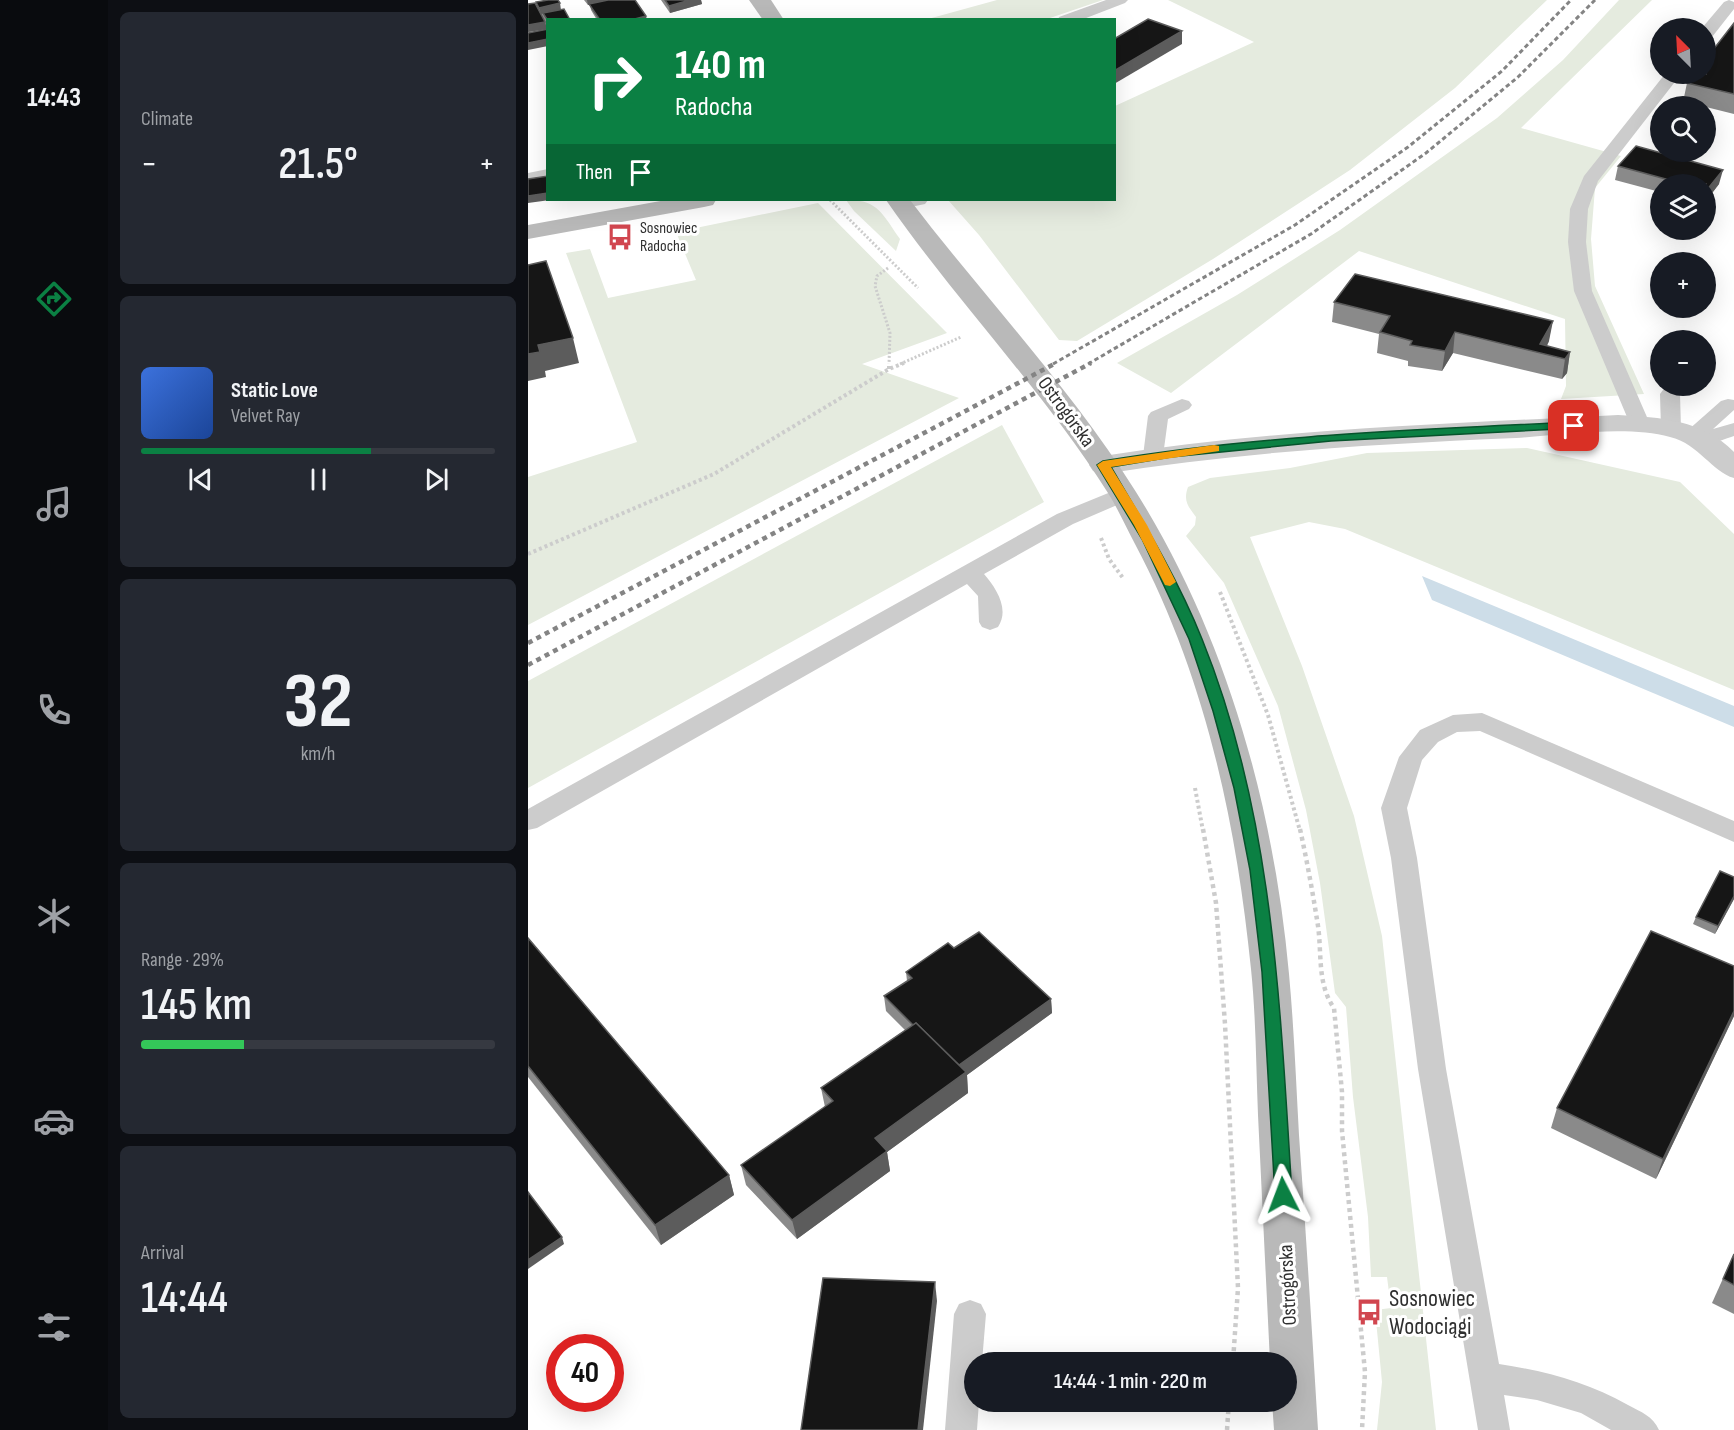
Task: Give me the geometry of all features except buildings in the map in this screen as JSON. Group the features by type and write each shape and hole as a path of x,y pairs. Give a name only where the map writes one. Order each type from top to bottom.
{"street":[{"path":"760,0 773,18"},
{"path":"528,232 698,201"},
{"name":"Ostrogórska","path":"906,201 946,264 1039,376 1113,480 1166,574 1195,639 1231,749 1257,870 1270,972 1296,1430"},
{"path":"1113,480 1153,456 1331,438 1640,424 1657,425 1712,443"}],"lane":[{"path":"1070,18 1120,0"},
{"path":"1716,21 1729,5"},
{"path":"1640,424 1583,291 1577,242 1579,209 1590,180 1665,84"},
{"path":"528,178 546,174"},
{"path":"1672,396 1712,443 1728,405"},
{"path":"1153,456 1158,416 1182,405"},
{"path":"528,821 1065,519 1113,480"},
{"path":"970,572 989,595 990,622"},
{"path":"1494,1430 1431,1069 1404,858 1394,808 1411,757 1430,736 1453,724 1482,722 1734,832"},
{"path":"961,1430 970,1314"},
{"path":"1486,1377 1537,1385 1588,1400 1643,1430"}],"path":[{"path":"831,201 923,293"},
{"path":"888,268 877,276 875,286 890,333 889,369"},
{"path":"528,554 714,474 889,369 965,336 959,330"},
{"path":"1105,548 1114,567 1128,585"},
{"path":"1193,780 1216,903 1222,977 1238,1288 1234,1352"},
{"path":"1227,1430 1228,1412"}],"shaded area":[{"path":"997,0 1103,0 1050,18 932,18"},
{"path":"1168,0 1547,0 1455,88 1350,170 1213,259 1077,341 1059,340 979,235 949,201 1116,201 1116,106 1254,42"},
{"path":"1619,0 1652,0 1521,128 1621,156 1595,188 1591,239 1595,286 1644,394 1561,399 1566,386 1565,319 1359,251 1171,393 1117,363 1237,295 1340,230 1497,118 1563,60"},
{"path":"847,201 866,202 879,210 900,239 896,251 854,211"},
{"path":"818,203 947,333 862,364 959,398 528,625 528,477 637,442 566,253 590,249 608,298 696,280 676,232"},
{"path":"1002,425 1044,502 528,788 528,681"},
{"path":"1527,448 1680,482 1734,534 1734,690 1345,529 1309,522 1250,537 1302,666 1354,816 1382,936 1436,1430 1377,1430 1382,1382 1375,1310 1391,1308 1387,1277 1371,1277 1368,1217 1353,1097 1346,1007 1335,993 1320,883 1306,810 1278,706 1224,583 1186,536 1195,525 1196,517 1187,503 1186,496 1188,487 1210,478 1290,468 1367,453"},
{"path":"1422,576 1734,706 1734,727 1432,600"}],"railway":[{"path":"1053,364 1295,225 1408,147 1502,71 1571,0"},
{"path":"1088,364 1311,234 1426,153 1518,77 1595,0"},
{"path":"528,643 1056,363"},
{"path":"528,665 1091,363"}],"slow traffic":[{"path":"1170,582 1123,494 1103,465 1171,453 1214,449"}],"place":[{"name":"Sosnowiec Radocha","path":"620,237"},
{"name":"Sosnowiec Wodociągi","path":"1369,1312"}],"route":[{"path":"1283,1195 1270,972 1257,870 1241,788 1220,711 1195,639 1148,539 1123,494 1103,465 1171,453 1331,438 1574,426"}]}
